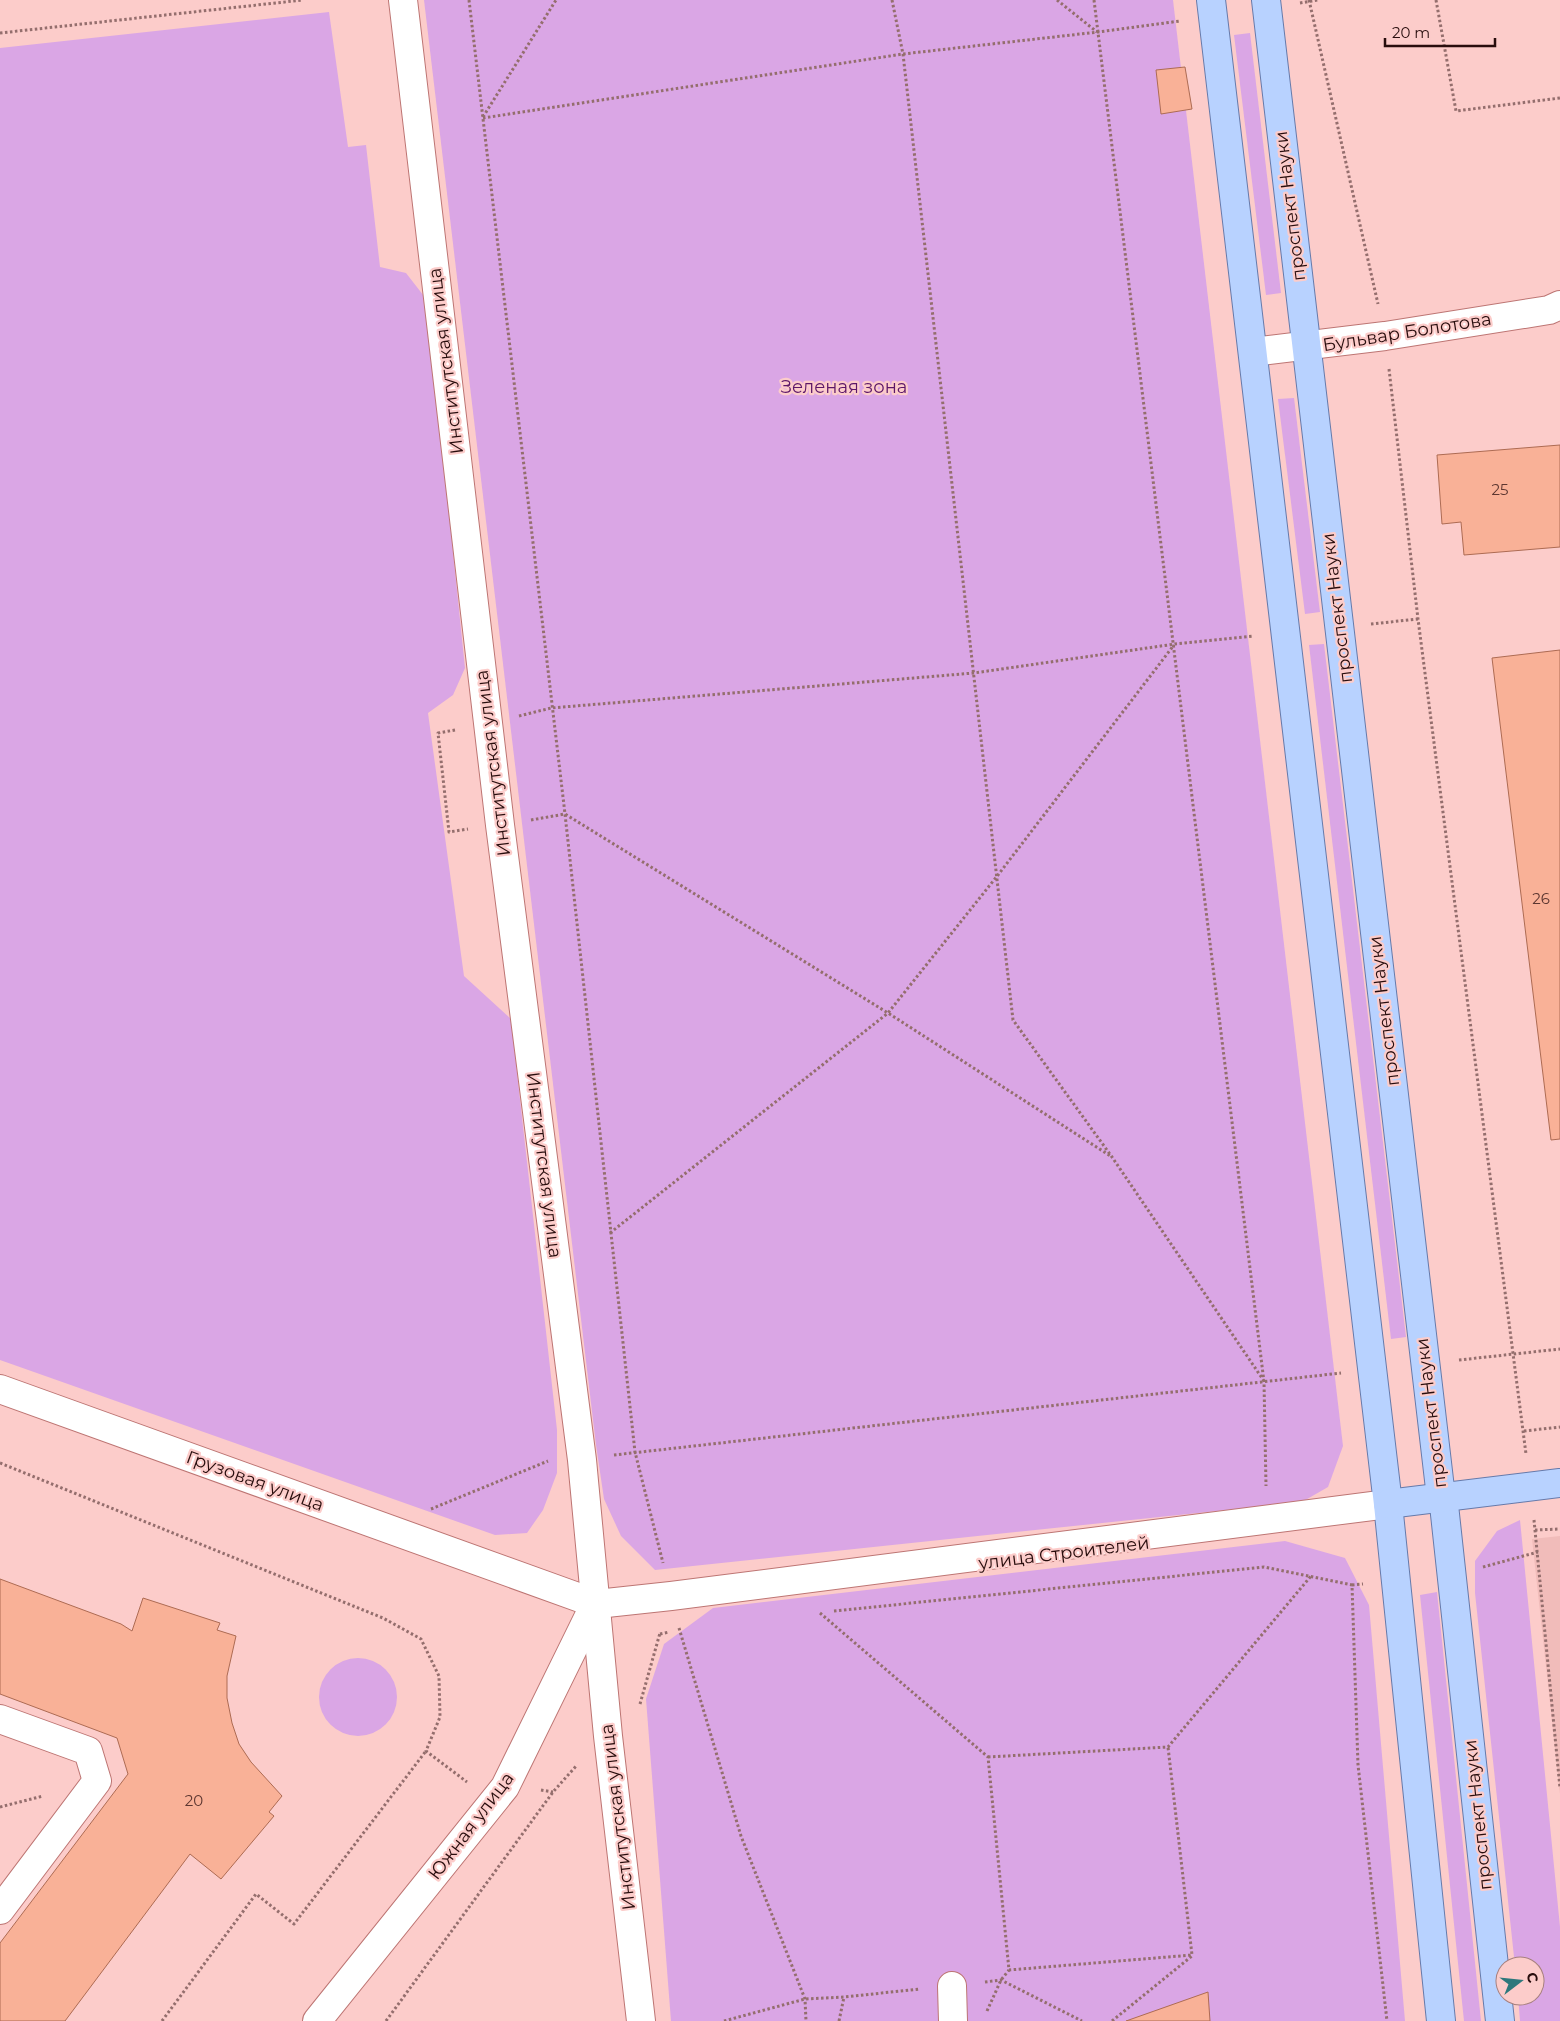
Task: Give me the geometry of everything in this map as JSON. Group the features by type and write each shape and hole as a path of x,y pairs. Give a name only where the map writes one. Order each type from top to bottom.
{"main road":[{"name":"проспект Науки","path":"1266,5 1426,1363 1500,2021"},
{"path":"1212,8 1388,1508 1441,2021"},
{"name":"улица Строителей","path":"1388,1508 1560,1483"}],"street":[{"name":"Институтская улица","path":"403,0 500,825 590,1526 594,1607 642,2021"},
{"name":"Бульвар Болотова","path":"1253,352 1386,336 1549,310 1560,305"},
{"name":"Грузовая улица","path":"0,1389 510,1574 594,1607"},
{"name":"улица Строителей","path":"672,1600 1267,1519 1388,1508"},
{"name":"улица Строителей","path":"594,1607 672,1600 1388,1508"},
{"name":"Южная улица","path":"317,2021 505,1787 594,1607"},
{"path":"0,1720 88,1751 97,1782 0,1910"},
{"path":"952,1986 953,2021"}],"path":[{"path":"0,34 303,0"},
{"path":"469,0 565,814 635,1452 679,1629 741,1836 804,1999 806,2021"},
{"path":"483,118 556,0"},
{"path":"892,0 903,54 998,875 1013,1020 1112,1157 1264,1382"},
{"path":"1058,0 1098,32"},
{"path":"1094,0 1264,1382 1267,1519"},
{"path":"1266,5 1318,0"},
{"path":"1436,0 1456,111 1560,98"},
{"path":"1309,1 1386,336 1418,619 1524,1431 1560,1788"},
{"path":"483,118 903,54 1098,32 1212,8"},
{"path":"1112,1157 888,1013 565,814 449,832 438,733 488,724 551,708 974,673 1174,644"},
{"path":"610,1233 888,1013 998,875 1174,644"},
{"path":"1426,1363 1560,1349"},
{"path":"430,1509 551,1460 582,1460 635,1452 1372,1370"},
{"path":"1524,1431 1560,1427"},
{"path":"0,1463 383,1618 421,1640 439,1676 440,1717 426,1751 294,1924 256,1894 162,2021"},
{"path":"1535,1530 1560,1529"},
{"path":"987,2013 1001,1980 1009,1970 988,1757 820,1613 1264,1568 1352,1585 1358,1765 1387,2021"},
{"path":"1192,1955 1168,1747 1311,1576"},
{"path":"660,1634 688,1628"},
{"path":"386,2021 553,1792 580,1762 608,1736"},
{"path":"988,1757 1168,1747"},
{"path":"426,1751 465,1782 553,1792"},
{"path":"1009,1970 1192,1955"},
{"path":"1112,2021 1192,1955"},
{"path":"724,2021 804,1999 844,1997 1001,1980 1082,2021"},
{"path":"839,2021 844,1997"}],"shaded area":[{"path":"1560,1536 1560,1794 1532,1539"}],"green space":[{"name":"Зеленая зона","path":"424,0 1173,0 1343,1446 1328,1487 1302,1502 655,1570 621,1536 604,1499 596,1445"},
{"path":"329,12 348,147 366,145 380,267 406,273 427,300 465,668 453,695 428,713 464,976 511,1019 557,1430 557,1473 543,1510 527,1533 495,1535 0,1360 0,48"},
{"path":"1250,33 1281,293 1266,295 1234,35"},
{"path":"1294,398 1320,612 1305,614 1278,399"},
{"path":"1324,644 1406,1337 1391,1339 1309,645"},
{"path":"1520,1520 1560,1927 1560,2021 1520,2021 1519,2006 1545,2006 1545,1956 1514,1956 1475,1593 1475,1561 1497,1531"},
{"path":"1285,1541 1345,1558 1369,1605 1405,2021 671,2021 646,1699 664,1644 713,1608"},
{"path":"1437,1592 1481,2021 1464,2021 1420,1595"},
{"path":"358,1658 373,1661 386,1669 394,1682 397,1697 394,1712 386,1725 373,1733 358,1736 343,1733 330,1725 322,1712 319,1697 322,1682 330,1669 343,1661"}],"building":[{"path":"1185,67 1192,109 1161,114 1156,70"},
{"path":"1560,445 1560,547 1464,555 1461,522 1442,524 1437,455"},
{"path":"1560,650 1560,1139 1551,1140 1492,658"},
{"path":"0,1579 121,1624 132,1631 143,1598 220,1623 217,1630 236,1636 227,1676 227,1698 239,1744 251,1762 282,1796 269,1812 274,1816 221,1879 190,1854 65,2021 0,2021 0,1943 128,1774 117,1738 0,1694"},
{"path":"1208,1992 1210,2021 1126,2021"}]}
